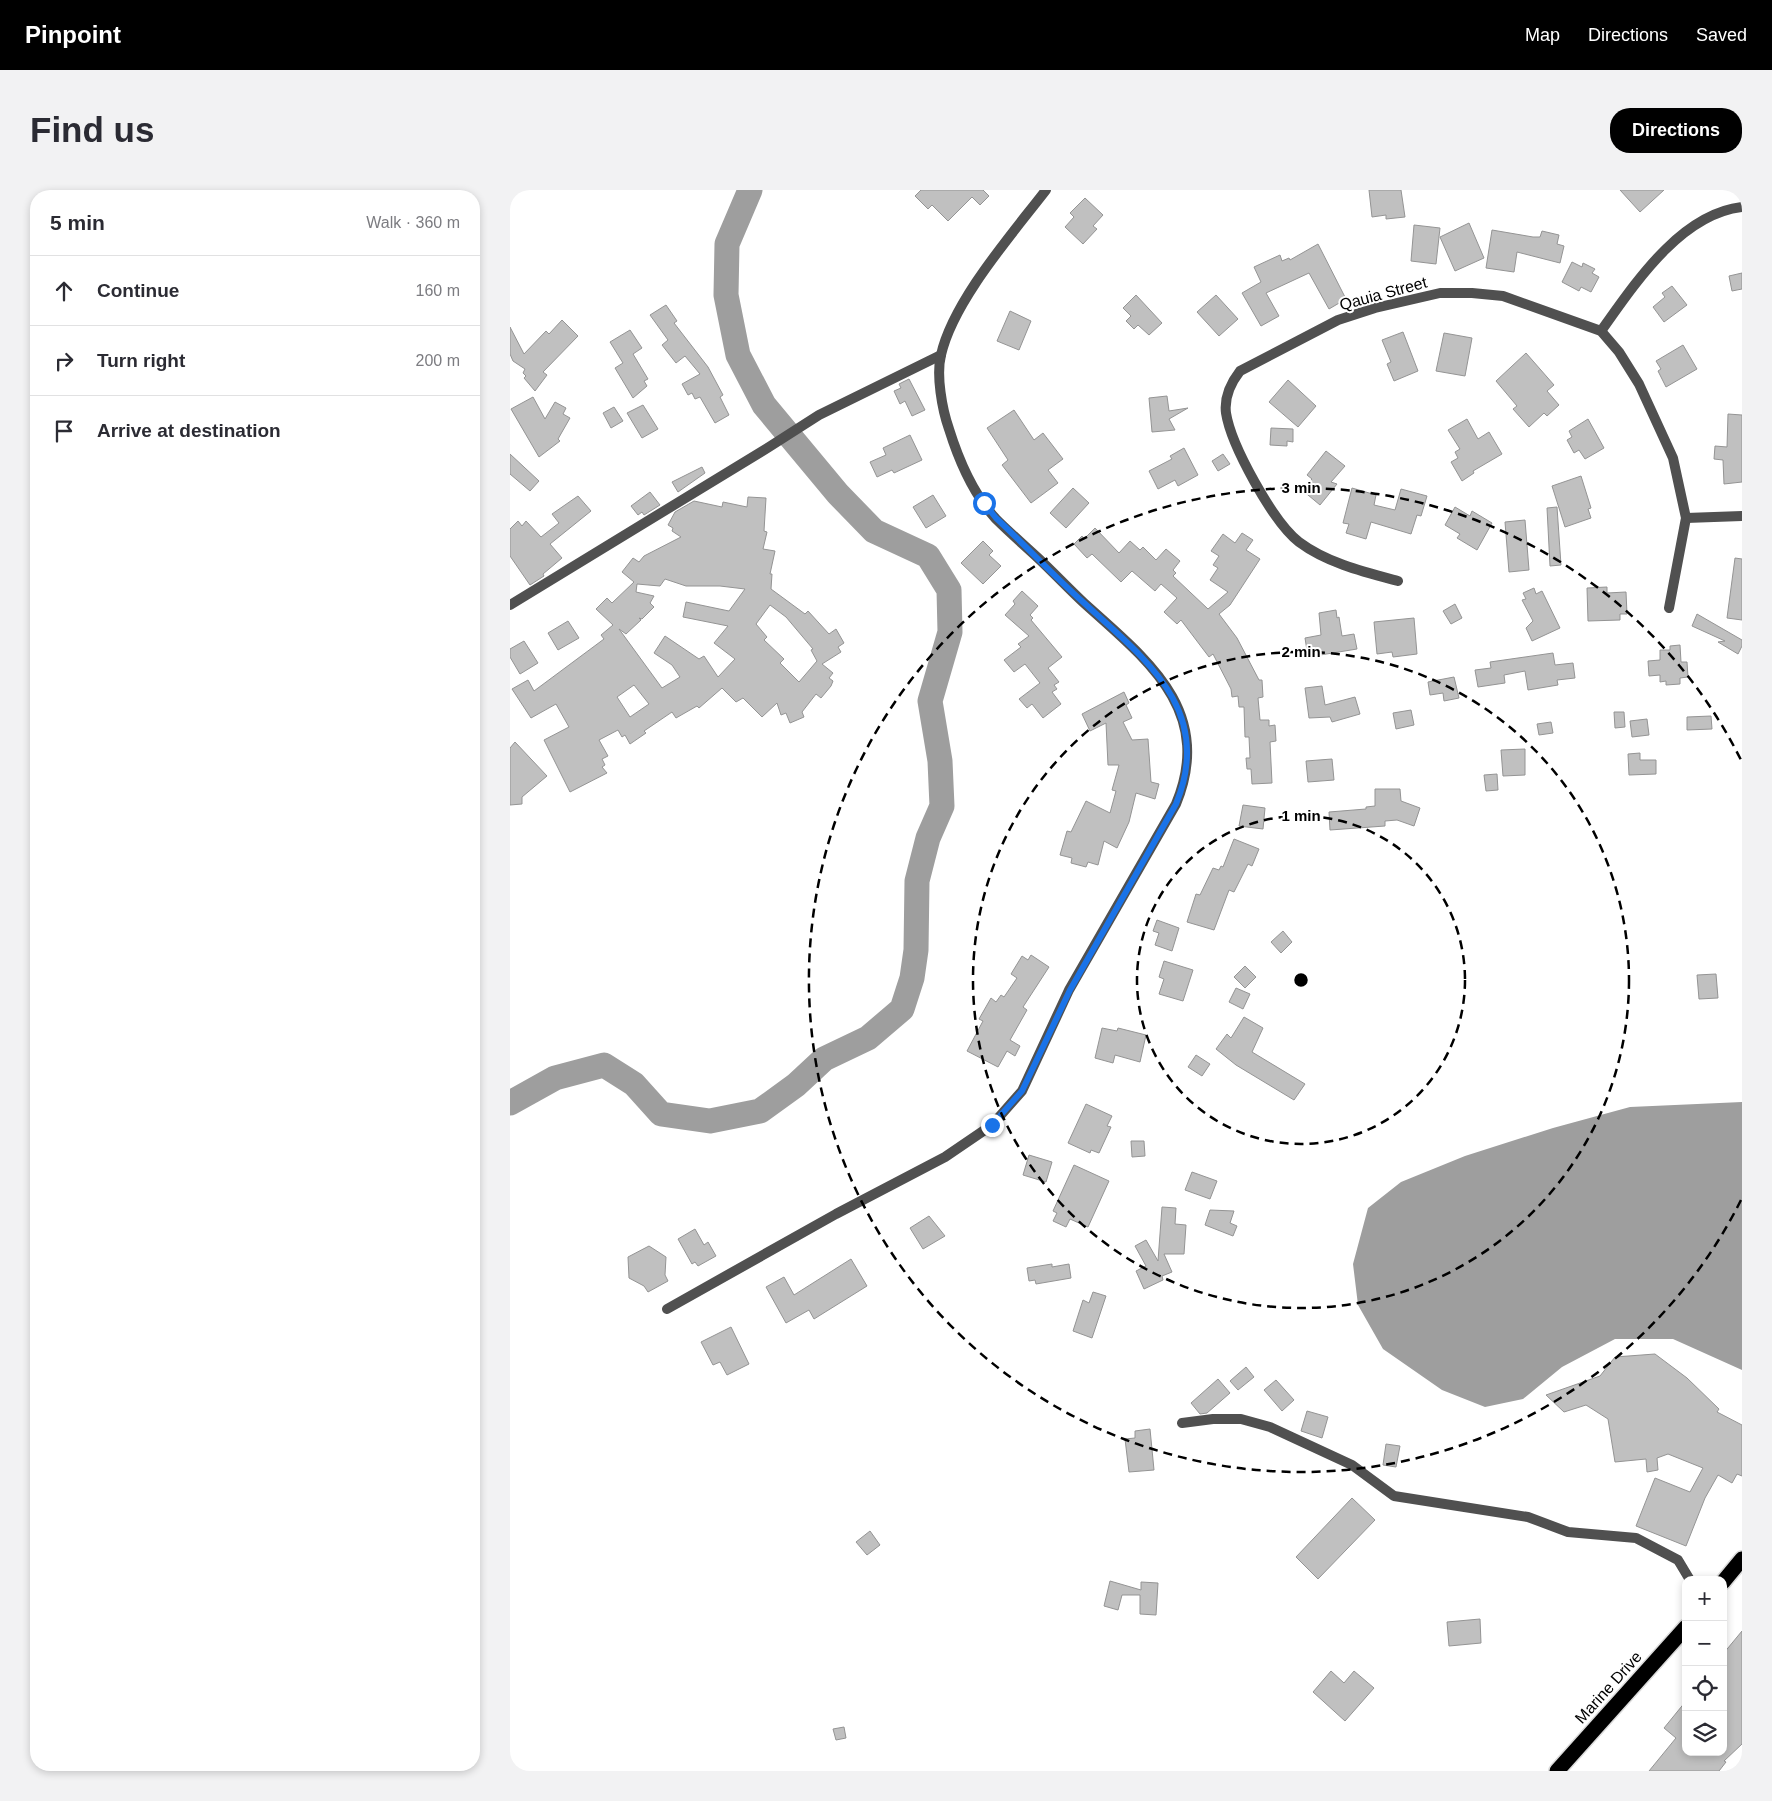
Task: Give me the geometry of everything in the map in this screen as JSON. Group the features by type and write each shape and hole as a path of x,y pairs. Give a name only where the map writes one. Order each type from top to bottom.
{"highway":[{"path":"1727,1577 1742,1558"},
{"name":"Marine Drive","path":"1557,1771 1682,1631"}],"street":[{"path":"667,1309 836,1214 944,1157 992,1125 1004,1114 1022,1091 1070,990 1176,804 1186,777 1188,760 1186,734 1168,688 1123,637 1083,602 996,518 971,482 960,460 946,420 941,384 941,355 967,298 992,261 1046,190"},
{"path":"1668,608 1686,518 1673,458 1662,430 1639,384 1618,352 1601,331 1636,282 1683,235 1699,222 1742,208"},
{"name":"Qauia Street","path":"1398,580 1352,569 1329,558 1298,542 1282,524 1242,459 1230,432 1226,412 1230,383 1240,372 1338,320 1384,306 1440,293 1472,292 1503,296 1601,331"},
{"path":"510,605 819,415 941,355"},
{"path":"1686,518 1742,516"},
{"path":"1182,1423 1213,1418 1241,1419 1270,1428 1352,1465 1394,1496 1528,1516 1568,1532 1636,1538 1678,1560 1688,1576"}],"shaded area":[{"path":"1742,1102 1742,1370 1673,1339 1615,1339 1562,1367 1523,1399 1485,1407 1442,1390 1383,1349 1358,1305 1353,1264 1368,1208 1401,1182 1465,1156 1553,1128 1630,1107"}],"building":[{"path":"921,190 983,190 989,196 980,205 972,197 948,221 932,205 928,209 915,196"},
{"path":"1369,190 1401,190 1405,217 1386,219 1386,215 1372,217"},
{"path":"1620,190 1664,190 1640,212"},
{"path":"1085,198 1103,215 1093,226 1097,229 1083,244 1065,227 1074,217 1070,213"},
{"path":"1469,223 1484,258 1455,271 1440,237"},
{"path":"1414,225 1440,228 1436,264 1411,261"},
{"path":"1492,230 1533,237 1540,237 1542,231 1559,235 1557,244 1564,246 1560,263 1517,252 1514,272 1486,268"},
{"path":"1318,244 1346,299 1329,309 1309,273 1266,293 1279,316 1261,326 1242,293 1261,282 1254,267 1280,255 1282,261 1289,258 1290,260"},
{"path":"1572,262 1582,267 1583,263 1595,269 1592,273 1599,277 1591,292 1581,287 1579,291 1562,282"},
{"path":"1742,273 1742,289 1732,291 1729,276"},
{"path":"1672,286 1687,305 1664,322 1653,307 1665,297 1662,293"},
{"path":"1136,295 1162,323 1149,335 1138,325 1134,329 1126,321 1131,316 1123,308"},
{"path":"1216,295 1238,319 1219,336 1197,312"},
{"path":"666,305 677,321 674,323 708,367 723,395 720,397 729,415 715,423 700,397 695,399 692,393 688,395 682,384 700,374 685,356 676,363 662,345 668,340 650,315"},
{"path":"1010,311 1031,321 1019,350 997,341"},
{"path":"562,320 578,336 543,372 547,375 535,391 524,378 526,376 523,373 525,369 513,361 510,354 510,327 524,354 546,331 549,334"},
{"path":"630,330 642,348 633,354 648,379 644,381 647,386 633,398 615,368 623,363 610,342"},
{"path":"1403,332 1418,371 1394,381 1387,364 1391,362 1382,340"},
{"path":"1444,333 1472,338 1465,376 1436,371"},
{"path":"1683,345 1697,369 1666,387 1658,371 1661,369 1656,361"},
{"path":"1526,353 1554,385 1547,391 1559,405 1547,416 1544,413 1529,427 1513,409 1517,406 1496,381"},
{"path":"909,379 925,410 912,416 905,401 900,404 894,391 901,388 899,384"},
{"path":"1288,380 1316,406 1298,427 1269,402"},
{"path":"1167,396 1169,411 1188,408 1169,419 1175,430 1152,432 1149,398"},
{"path":"533,397 545,419 555,402 566,408 563,414 570,418 558,439 560,441 539,457 511,409"},
{"path":"643,405 658,429 642,438 627,413"},
{"path":"614,407 623,421 611,428 603,413"},
{"path":"1014,410 1034,440 1043,433 1063,459 1048,470 1058,483 1031,503 1002,465 1008,460 987,428"},
{"path":"1728,414 1742,415 1742,482 1724,484 1723,460 1714,459 1715,446 1727,447"},
{"path":"1467,419 1478,439 1489,432 1502,454 1473,471 1474,473 1462,481 1451,462 1458,458 1455,452 1460,449 1448,430"},
{"path":"1588,419 1604,448 1585,459 1579,450 1574,453 1567,440 1572,437 1569,431"},
{"path":"1271,428 1293,429 1293,442 1287,441 1287,446 1270,445"},
{"path":"910,435 922,460 894,473 892,470 877,477 870,462 886,455 883,448"},
{"path":"1184,448 1198,475 1178,486 1175,480 1158,489 1149,471 1172,459 1170,456"},
{"path":"1326,451 1345,466 1331,482 1337,484 1320,505 1302,490 1312,479 1307,475"},
{"path":"510,454 539,481 530,491 510,474"},
{"path":"1223,454 1230,464 1218,471 1212,461"},
{"path":"702,467 705,473 678,492 672,482"},
{"path":"1581,476 1591,508 1588,509 1591,518 1565,527 1552,486"},
{"path":"1073,488 1089,503 1066,528 1050,513"},
{"path":"1352,488 1376,495 1374,505 1395,510 1401,489 1427,496 1421,516 1417,515 1411,534 1371,522 1366,539 1346,533 1349,524 1343,523"},
{"path":"650,492 660,505 644,515 642,512 638,515 631,506"},
{"path":"933,495 946,516 926,528 913,507"},
{"path":"578,496 591,511 550,544 562,558 543,574 544,576 530,585 510,556 510,529 518,521 522,526 526,521 541,537 559,523 552,514"},
{"path":"748,497 766,498 764,531 767,532 763,549 775,551 770,574 772,574 771,589 805,614 808,611 829,634 836,629 844,643 838,647 841,652 822,664 833,673 829,678 833,681 831,686 821,698 816,694 802,712 804,717 790,723 786,713 781,715 777,703 762,717 743,698 736,702 722,688 699,708 697,706 676,718 672,712 644,731 646,733 630,744 625,735 622,737 618,730 599,740 608,756 602,759 605,765 602,767 607,773 570,792 544,740 569,727 556,704 531,718 512,689 528,680 534,691 604,639 601,635 613,625 596,609 607,598 612,603 634,582 622,572 633,558 639,562 644,556 681,537 672,531 673,528 668,525 675,512 694,501 722,507 723,502 747,507","holes":["665,579 686,586 720,586 745,589 729,611 686,602 683,617 728,626 714,643 735,659 718,677 704,656 699,659 665,636 654,653 672,665 680,677 662,688 619,629 626,634 641,620 639,618 642,619 654,607 650,603 654,596 636,592 637,584 660,586","770,605 786,617 813,649 811,650 817,661 799,682 780,663 784,659 764,640 767,637 756,624","634,685 649,704 630,717 617,697"]},
{"path":"1455,507 1470,516 1472,511 1492,523 1477,550 1457,538 1460,534 1445,525"},
{"path":"1557,507 1561,565 1550,566 1547,508"},
{"path":"1525,520 1529,570 1509,572 1505,522"},
{"path":"1095,528 1119,553 1130,541 1140,550 1143,547 1156,560 1166,549 1180,561 1173,570 1176,573 1173,576 1208,609 1228,592 1210,580 1218,568 1213,565 1219,556 1211,551 1223,534 1235,543 1242,533 1253,540 1246,550 1260,559 1230,605 1219,614 1237,638 1259,680 1262,680 1263,697 1258,698 1260,720 1269,720 1269,726 1275,725 1276,741 1270,742 1272,783 1252,784 1251,769 1247,769 1246,758 1250,758 1249,737 1245,737 1244,707 1239,707 1238,696 1232,697 1231,689 1213,654 1209,657 1181,620 1177,624 1164,612 1177,598 1161,584 1155,591 1132,571 1121,582 1092,554 1087,558 1074,544 1082,536 1084,539"},
{"path":"983,541 993,551 989,555 1001,566 983,584 961,563"},
{"path":"1735,558 1742,559 1742,620 1727,618"},
{"path":"1607,587 1607,593 1626,592 1627,614 1620,614 1620,620 1588,621 1587,588"},
{"path":"1534,588 1536,594 1542,591 1560,628 1532,641 1526,628 1533,621 1522,600 1526,599 1523,593"},
{"path":"1022,591 1038,606 1030,615 1033,618 1031,620 1062,657 1048,668 1059,682 1054,685 1057,689 1052,692 1061,704 1043,718 1032,704 1027,708 1019,699 1040,683 1025,664 1014,672 1004,660 1021,647 1018,644 1029,636 1005,615 1015,604 1013,601"},
{"path":"1455,604 1462,618 1451,624 1443,611"},
{"path":"1336,610 1342,636 1354,634 1357,649 1308,657 1305,638 1321,635 1319,613"},
{"path":"1697,614 1742,640 1742,646 1738,654 1718,642 1725,641 1692,626"},
{"path":"1414,618 1417,654 1393,657 1392,652 1377,654 1374,622"},
{"path":"568,621 579,638 558,650 548,633"},
{"path":"524,641 538,663 520,674 510,657 510,649"},
{"path":"1680,645 1681,662 1687,662 1688,677 1680,678 1680,684 1666,685 1666,681 1660,682 1660,675 1649,676 1648,661 1660,660 1660,650 1670,650 1670,646"},
{"path":"1553,653 1555,665 1573,663 1575,678 1557,680 1558,685 1528,690 1525,671 1504,675 1505,683 1478,687 1475,670 1491,668 1490,662"},
{"path":"1454,677 1459,698 1444,701 1443,693 1430,695 1428,682"},
{"path":"1322,686 1325,705 1355,697 1360,714 1332,722 1330,717 1309,718 1305,688"},
{"path":"1124,692 1129,703 1126,705 1132,718 1123,722 1132,740 1148,739 1151,782 1159,784 1155,799 1136,793 1129,822 1117,848 1104,841 1098,865 1088,862 1086,867 1071,863 1072,858 1060,855 1067,831 1071,832 1086,801 1110,813 1116,791 1112,790 1119,765 1108,765 1106,723 1090,731 1082,714"},
{"path":"1411,710 1414,725 1396,729 1393,713"},
{"path":"1614,712 1624,712 1625,727 1615,728"},
{"path":"1711,716 1712,729 1687,730 1687,717"},
{"path":"1647,719 1649,735 1632,737 1630,721"},
{"path":"1551,722 1553,733 1539,735 1537,724"},
{"path":"515,742 547,776 522,797 522,804 510,805 510,748"},
{"path":"1525,749 1525,775 1503,776 1501,750"},
{"path":"1640,753 1640,760 1656,760 1656,774 1629,775 1628,754"},
{"path":"1332,759 1334,780 1308,782 1306,761"},
{"path":"1497,774 1498,790 1486,791 1484,775"},
{"path":"1375,789 1400,789 1401,801 1420,808 1414,826 1397,820 1385,821 1385,826 1330,830 1329,812 1366,809 1366,807 1375,806"},
{"path":"1243,805 1265,808 1263,829 1239,826"},
{"path":"1234,839 1259,849 1252,866 1248,864 1234,892 1229,890 1214,930 1187,922 1196,894 1200,895 1213,868 1219,870 1221,866 1223,867"},
{"path":"1157,920 1179,928 1172,951 1155,945 1159,933 1153,931"},
{"path":"1283,931 1292,942 1281,953 1271,942"},
{"path":"1031,955 1049,967 1023,1007 1027,1010 1010,1040 1020,1046 1015,1056 1007,1051 998,1067 967,1051 983,1021 979,1019 991,998 996,1002 1001,995 1004,997 1017,978 1011,974 1022,956 1028,960"},
{"path":"1164,961 1193,970 1183,1001 1159,994 1164,979 1159,977"},
{"path":"1245,966 1256,977 1245,988 1234,977"},
{"path":"1716,974 1718,998 1699,999 1697,975"},
{"path":"1236,988 1250,994 1243,1009 1229,1002"},
{"path":"1244,1017 1263,1028 1252,1052 1305,1084 1294,1100 1236,1065 1216,1049 1227,1034 1231,1038"},
{"path":"1102,1028 1117,1031 1118,1028 1146,1035 1140,1062 1115,1055 1113,1063 1095,1058"},
{"path":"1196,1055 1210,1064 1202,1076 1188,1067"},
{"path":"1086,1104 1112,1116 1107,1126 1111,1127 1099,1153 1091,1150 1090,1153 1068,1143"},
{"path":"1131,1141 1144,1141 1145,1156 1132,1157"},
{"path":"1029,1155 1052,1162 1046,1182 1023,1175"},
{"path":"1074,1165 1109,1181 1088,1227 1070,1219 1066,1227 1053,1221 1057,1213 1053,1211"},
{"path":"1192,1172 1217,1181 1210,1199 1185,1190"},
{"path":"1162,1207 1176,1208 1175,1224 1186,1225 1184,1254 1164,1254 1172,1272 1162,1276 1163,1280 1144,1289 1136,1271 1146,1266 1135,1246 1146,1240 1158,1261"},
{"path":"1210,1210 1234,1211 1230,1223 1237,1226 1233,1236 1205,1225"},
{"path":"929,1216 945,1236 923,1249 910,1228"},
{"path":"695,1229 704,1245 708,1242 716,1256 698,1266 695,1262 692,1264 678,1239"},
{"path":"649,1246 666,1257 665,1275 668,1281 648,1292 644,1286 629,1278 628,1257"},
{"path":"851,1259 867,1286 814,1319 809,1310 786,1323 766,1287 784,1277 794,1295"},
{"path":"1052,1264 1052,1267 1069,1264 1071,1278 1036,1284 1035,1280 1029,1281 1027,1268"},
{"path":"1093,1292 1106,1296 1092,1338 1073,1331 1083,1300 1089,1303"},
{"path":"731,1327 749,1364 727,1375 720,1362 713,1365 701,1342"},
{"path":"1655,1354 1687,1378 1719,1409 1717,1412 1742,1425 1742,1476 1737,1474 1732,1483 1718,1475 1705,1498 1686,1546 1636,1526 1655,1478 1690,1492 1703,1468 1668,1454 1657,1458 1658,1470 1647,1472 1646,1459 1615,1462 1608,1419 1586,1405 1564,1412 1546,1395 1600,1376 1615,1357"},
{"path":"1246,1367 1254,1377 1238,1390 1230,1381"},
{"path":"1218,1379 1230,1393 1207,1413 1200,1414 1191,1403"},
{"path":"1276,1380 1294,1400 1282,1411 1264,1390"},
{"path":"1307,1411 1328,1417 1322,1438 1301,1431"},
{"path":"1150,1429 1154,1470 1129,1472 1125,1439 1135,1438 1135,1431"},
{"path":"1386,1444 1400,1446 1396,1467 1383,1465"},
{"path":"1352,1498 1375,1520 1318,1579 1296,1557"},
{"path":"870,1531 880,1545 867,1555 856,1542"},
{"path":"1110,1581 1141,1590 1141,1582 1158,1583 1156,1615 1140,1614 1140,1595 1122,1595 1118,1610 1104,1606"},
{"path":"1480,1619 1481,1643 1449,1646 1447,1622"},
{"path":"1742,1631 1742,1744 1724,1761 1726,1762 1719,1771 1649,1771 1676,1738 1664,1728 1682,1706 1682,1756 1727,1756 1727,1649"},
{"path":"1331,1671 1344,1683 1354,1671 1374,1688 1345,1721 1313,1692"},
{"path":"844,1727 846,1738 836,1740 833,1729"}],"waterway":[{"path":"510,1103 555,1078 604,1065 634,1084 661,1114 710,1121 760,1111 796,1085 824,1059 868,1038 902,1009 912,978 916,950 917,881 928,838 942,806 940,761 930,701 950,632 949,590 928,556 874,531 838,494 764,405 738,355 726,295 727,244 750,190"}],"route":[{"path":"984,503 996,518 1083,602 1123,637 1154,670 1168,688 1177,707 1186,734 1188,760 1186,777 1176,804 1070,990 1022,1091 1004,1114 992,1125"}]}
